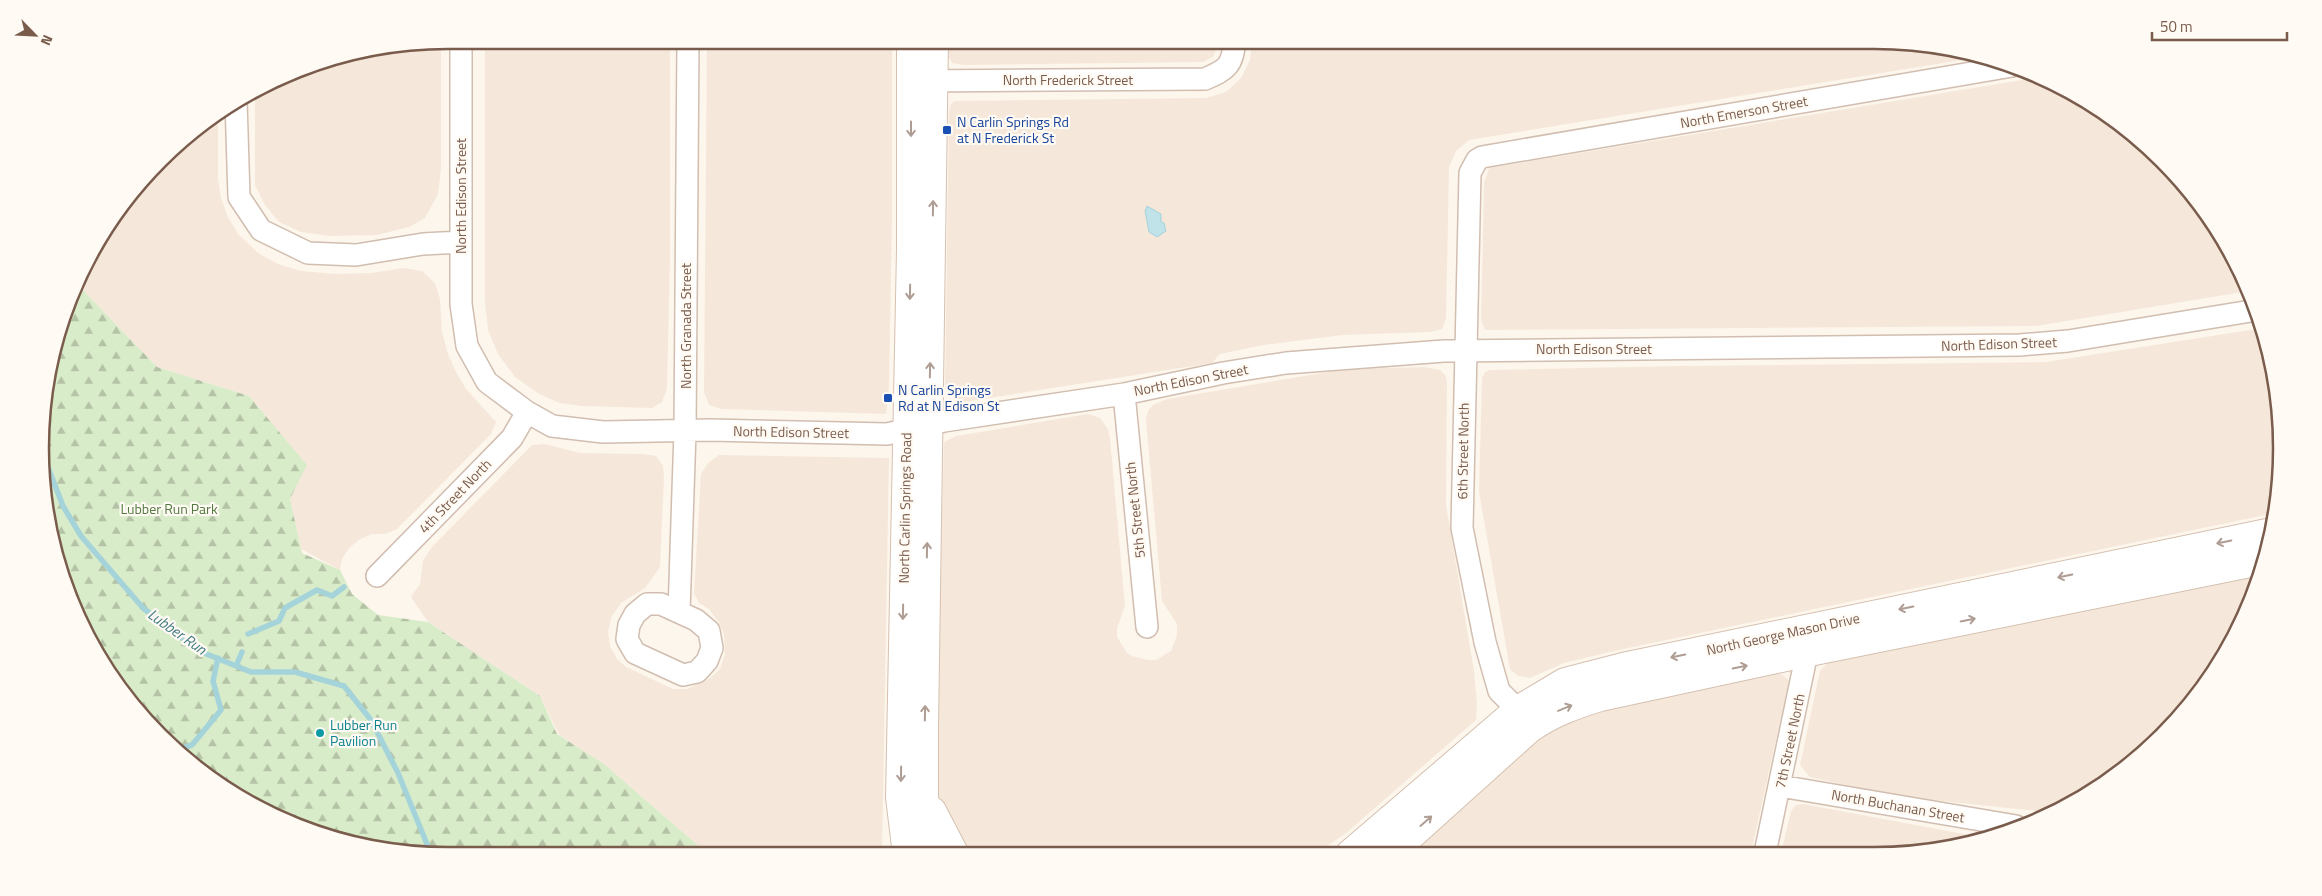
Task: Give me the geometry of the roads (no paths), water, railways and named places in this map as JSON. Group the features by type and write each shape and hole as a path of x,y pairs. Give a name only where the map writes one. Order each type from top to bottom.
{"main road":[{"name":"North Carlin Springs Road","path":"914,49 923,81"},
{"name":"North Carlin Springs Road","path":"929,847 924,796 918,426 911,250 923,81 932,49"},
{"name":"North Carlin Springs Road","path":"903,847 901,747 918,426"},
{"name":"North George Mason Drive","path":"1367,847 1523,720 1548,716 1568,707 1600,697 1810,640 2264,534"},
{"name":"North George Mason Drive","path":"1810,640 2257,561"},
{"name":"North George Mason Drive","path":"1397,847 1523,720"},
{"path":"924,796 951,847"}],"street":[{"name":"North Edison Street","path":"462,49 461,304 467,346 487,382 527,412 552,426 603,432 685,431 887,434 918,426 1124,394 1223,373 1295,362 1466,350 2020,345 2068,342 2249,311"},
{"name":"North Granada Street","path":"679,612 685,431 688,49"},
{"name":"North Frederick Street","path":"923,81 1205,79 1224,71 1233,55 1234,49"},
{"name":"North Emerson Street","path":"1477,160 1482,156 1997,68"},
{"path":"236,110 238,196 260,230 308,253 356,254 423,244 460,242"},
{"name":"6th Street North","path":"1477,160 1470,173 1462,528 1486,642 1499,691 1523,720"},
{"name":"5th Street North","path":"1124,394 1147,627"},
{"name":"4th Street North","path":"377,576 512,438 527,412"},
{"name":"7th Street North","path":"1766,847 1810,640"},
{"name":"North Buchanan Street","path":"1780,786 2001,826"}],"water":[{"path":"1147,206 1161,214 1161,222 1164,223 1166,231 1157,237 1149,232 1145,211"}],"waterway":[{"name":"Lubber Run","path":"50,472 63,506 81,536 143,608 199,651 251,672 295,672 344,686 371,720 398,773 428,846"},
{"path":"248,634 279,621 285,608 317,590 332,596 344,587"},
{"path":"236,666 242,652"},
{"path":"184,747 192,745 221,710 213,681 218,658"}],"place":[{"name":"N Carlin Springs Rd at N Frederick St","path":"947,130"},
{"name":"N Carlin Springs Rd at N Edison St","path":"888,398"},
{"name":"Lubber Run Pavilion","path":"320,733"}],"park label":[{"name":"Lubber Run Park","path":"169,509"}]}
